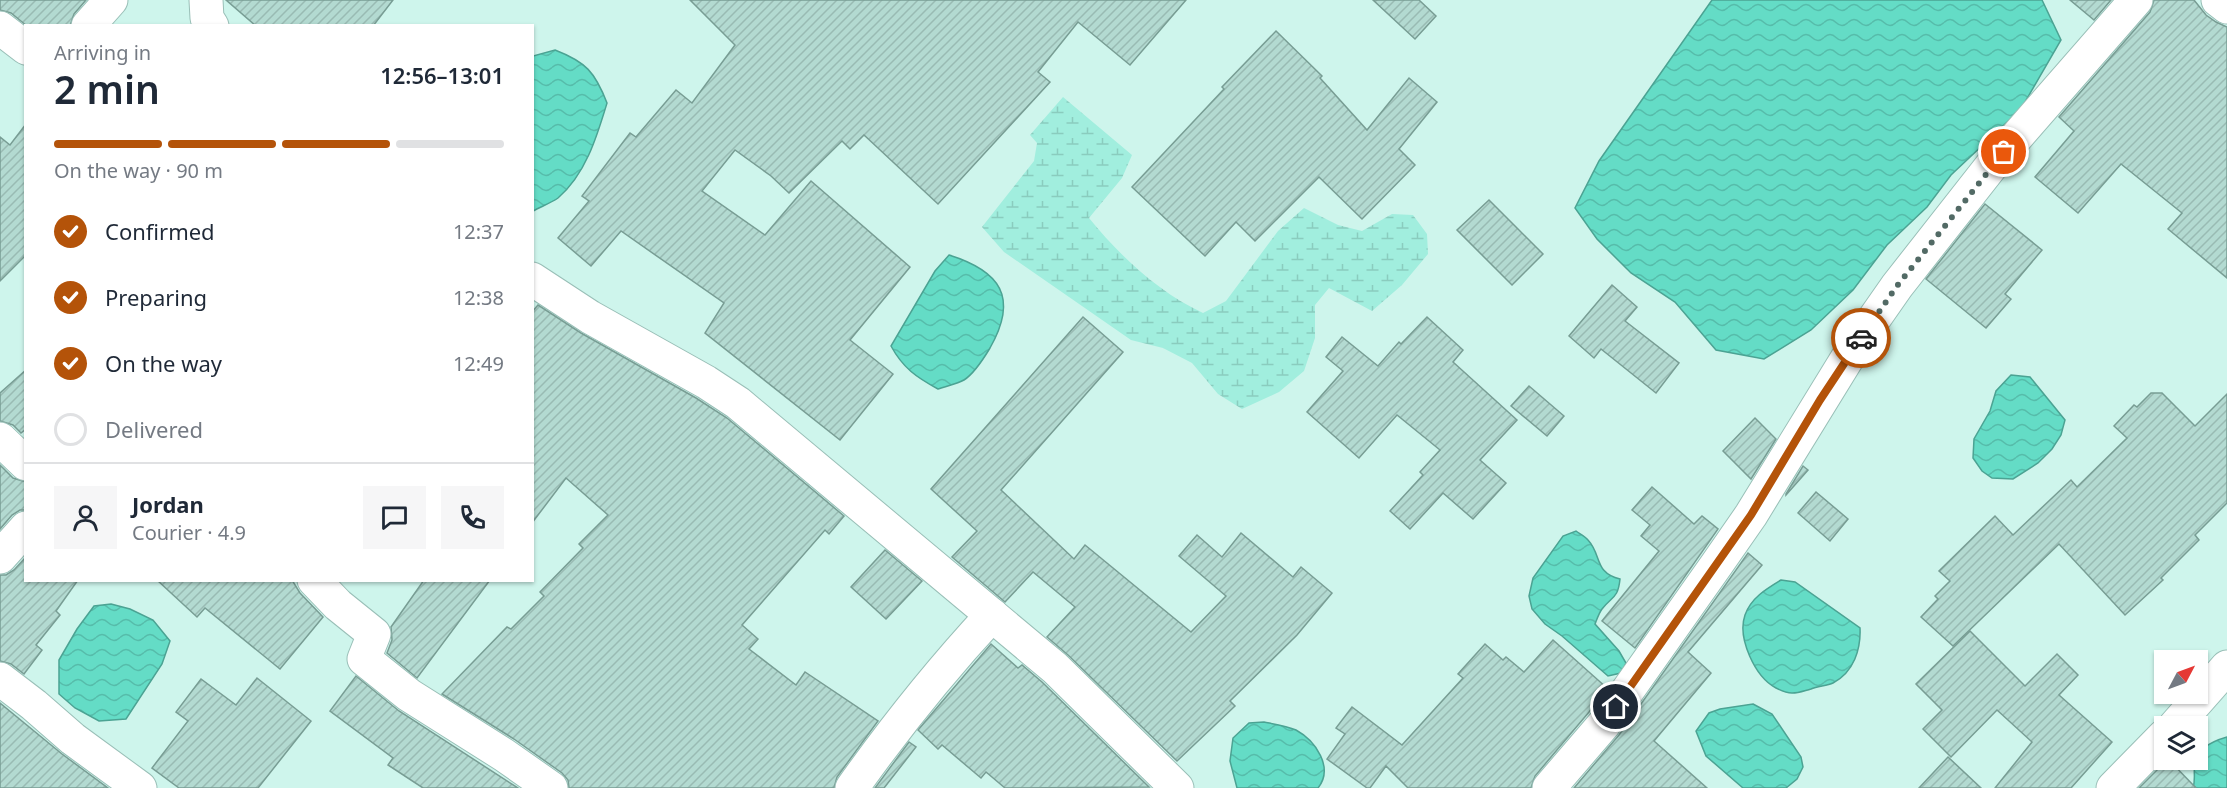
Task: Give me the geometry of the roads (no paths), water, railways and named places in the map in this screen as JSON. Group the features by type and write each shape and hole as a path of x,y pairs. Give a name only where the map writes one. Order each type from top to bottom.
{"street":[{"path":"90,24 111,0"},
{"path":"206,0 207,18 211,24"},
{"path":"1549,788 1604,724 1751,515 1847,357 1897,286 1992,165 2136,0"},
{"path":"2218,0 2227,8"},
{"path":"0,28 24,46"},
{"path":"534,280 590,317 706,382 738,403 1083,693 1177,788"},
{"path":"0,439 24,462"},
{"path":"0,557 24,530"},
{"path":"316,582 338,605 374,634 364,660 409,695 504,755 551,788"},
{"path":"852,788 900,721 957,652 992,615"},
{"path":"2184,716 2227,667"},
{"path":"0,679 34,705 73,740 140,788"},
{"path":"2113,788 2154,746"}],"water":[{"path":"1712,0 2042,0 2061,40 2021,109 1951,175 1927,207 1887,245 1853,290 1811,330 1764,359 1716,350 1675,302 1631,273 1597,239 1575,208 1599,161"},
{"path":"555,50 575,59 588,69 598,83 607,103 589,154 576,178 558,198 534,211 534,56"},
{"path":"949,255 967,261 992,278 1003,300 1003,314 999,330 982,361 964,380 938,389 911,371 891,346 935,271"},
{"path":"2011,375 2030,377 2065,420 2061,435 2052,449 2038,463 2013,479 1992,478 1982,471 1973,458 1974,439 1990,411 1996,391"},
{"path":"1576,531 1592,546 1602,568 1620,579 1616,594 1602,609 1595,624 1619,651 1626,663 1621,673 1608,676 1545,624 1532,609 1529,596 1533,578 1563,536"},
{"path":"1781,580 1795,582 1860,628 1855,659 1846,673 1833,683 1798,693 1790,693 1768,683 1755,666 1744,635 1745,615 1755,599"},
{"path":"111,604 130,609 153,620 170,641 162,664 126,719 99,721 75,708 59,694 59,660 94,606"},
{"path":"1753,704 1772,714 1801,757 1803,767 1797,779 1786,788 1743,788 1706,756 1696,731 1709,713"},
{"path":"1264,722 1296,730 1316,748 1324,772 1318,788 1237,788 1230,761 1233,738 1249,723"},
{"path":"2227,737 2227,788 2193,788 2194,770 2208,770 2208,745"}]}
